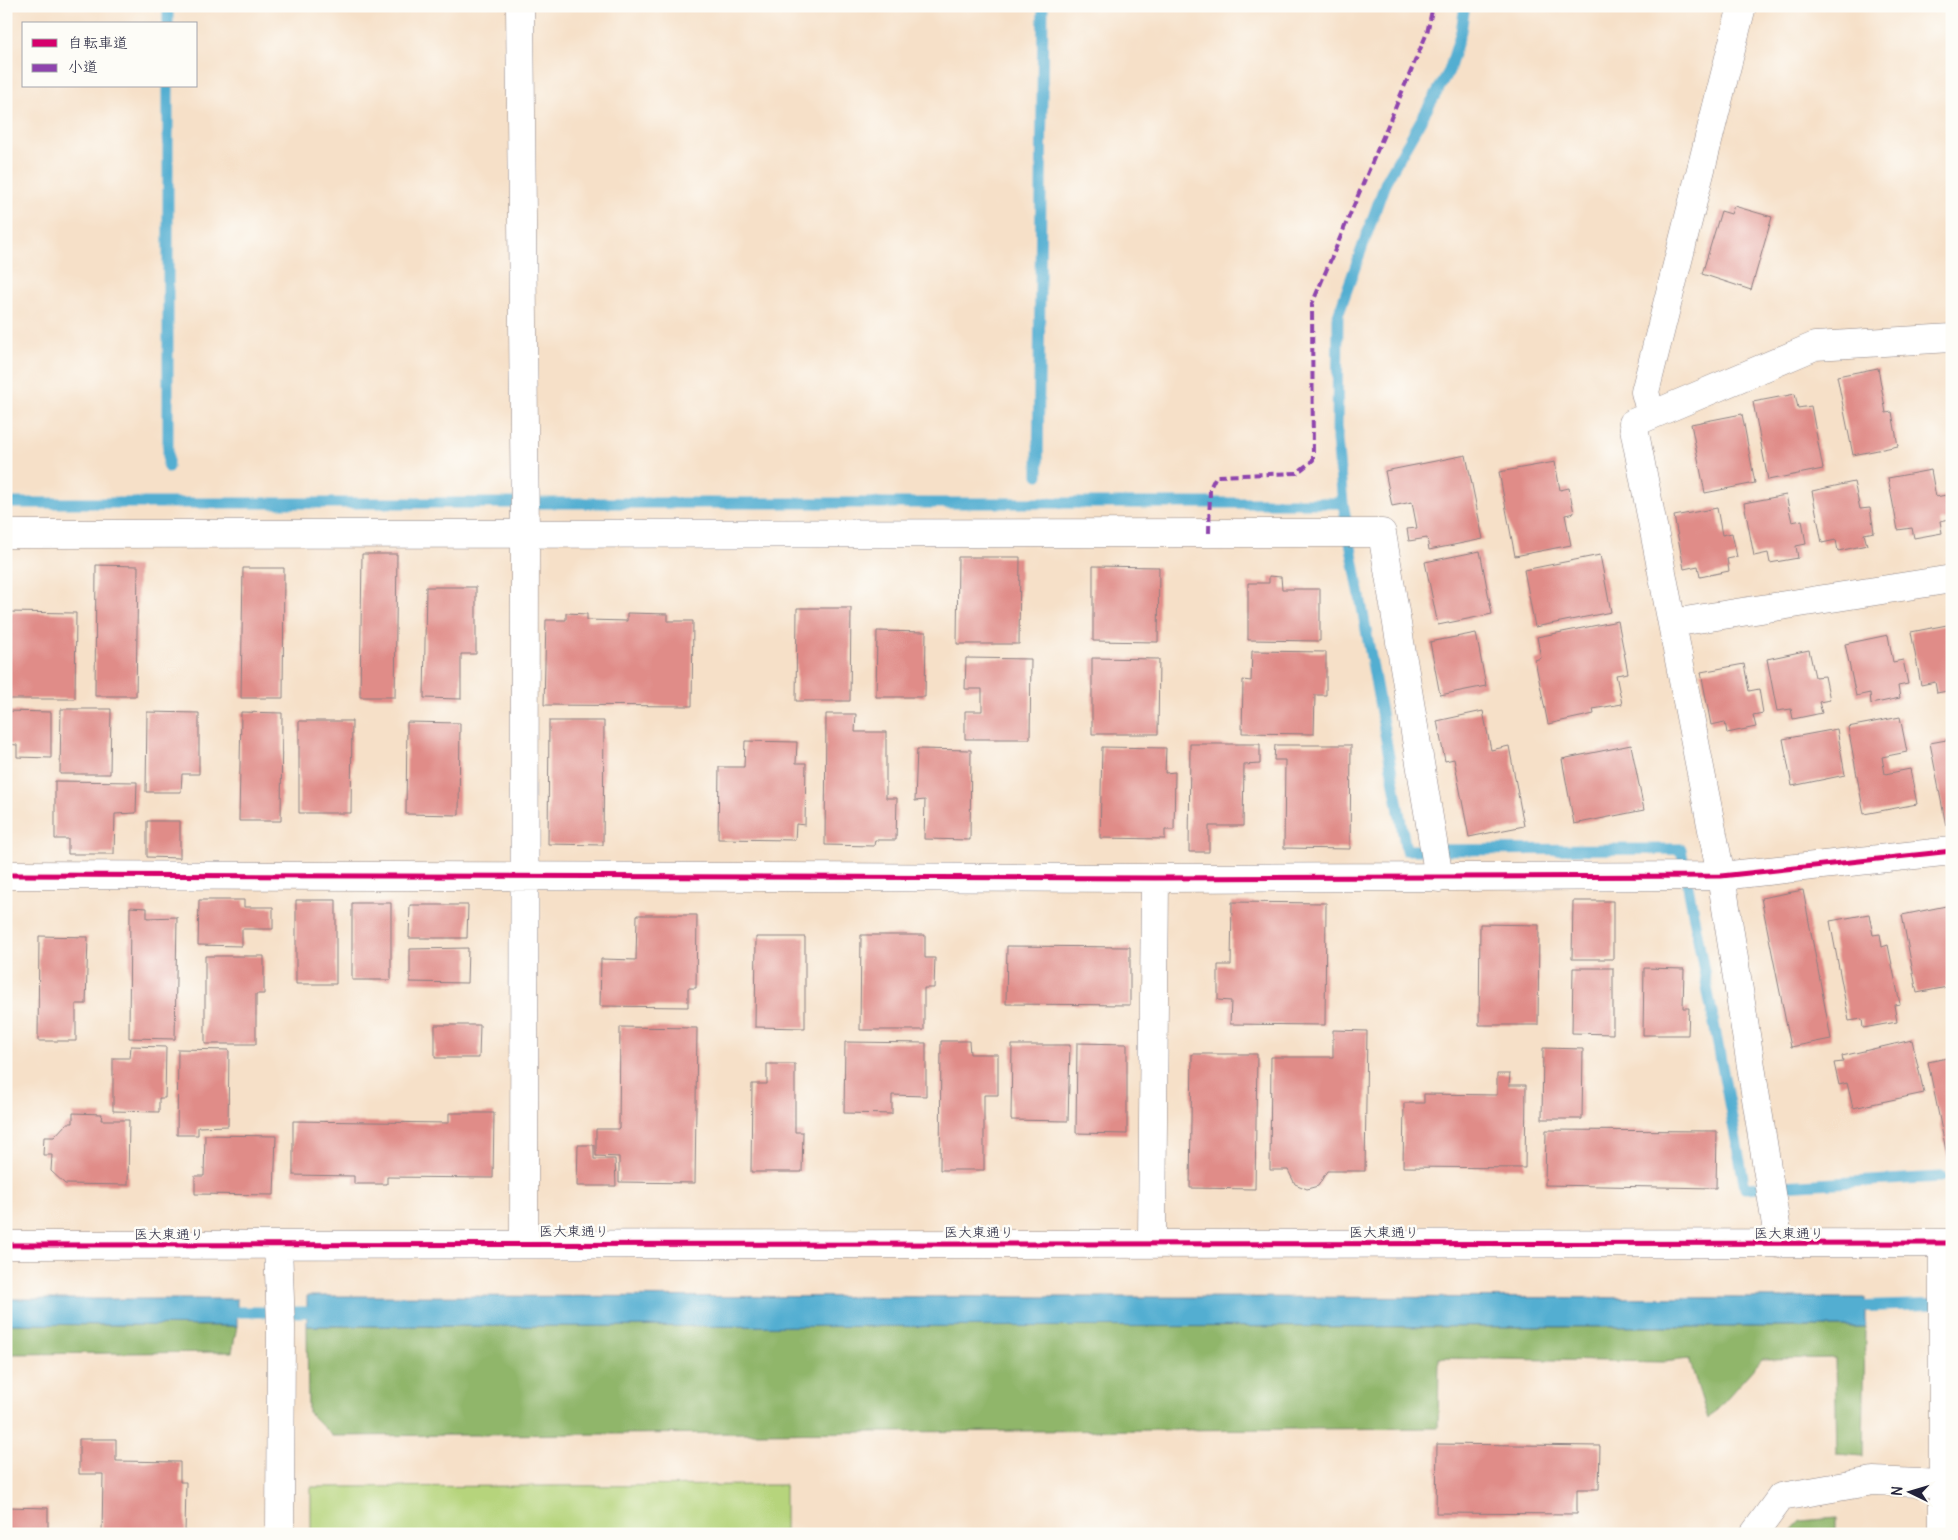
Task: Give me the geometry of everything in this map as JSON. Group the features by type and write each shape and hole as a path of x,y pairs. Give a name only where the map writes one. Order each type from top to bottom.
{"street":[{"path":"520,6 524,486 524,1242"},
{"path":"1651,415 1645,392 1742,6"},
{"path":"1778,1244 1767,1171 1713,876 1672,623 1633,423 1815,346 1951,340"},
{"path":"6,534 524,527 1382,533 1438,872"},
{"path":"1672,623 1952,579"},
{"path":"6,875 1155,878 1438,872 1713,876 1952,851"},
{"path":"1152,1243 1155,878"},
{"name":"医大東通り","path":"6,1245 278,1246 524,1242 1948,1243"},
{"path":"1943,1534 1944,1276 1948,1243"},
{"path":"278,1246 280,1284 280,1534"},
{"path":"1754,1534 1782,1497 1873,1481 1943,1484"}],"green space":[{"path":"6,1324 237,1326 232,1352 6,1354"},
{"path":"307,1326 1865,1327 1863,1456 1837,1454 1835,1358 1762,1359 1708,1419 1689,1359 1663,1362 1439,1358 1438,1428 332,1436 308,1412"},
{"path":"785,1485 785,1534 311,1534 311,1487"},
{"path":"1837,1518 1837,1534 1788,1534 1800,1521"}],"water":[{"path":"307,1296 1865,1298 1865,1327 307,1326"},
{"path":"6,1299 237,1299 237,1326 6,1324"}],"building":[{"path":"1734,206 1772,217 1751,290 1702,274 1721,211 1731,214"},
{"path":"1878,368 1886,413 1892,412 1898,446 1853,455 1837,376"},
{"path":"1795,394 1798,408 1811,406 1823,469 1768,480 1753,402"},
{"path":"1742,414 1755,483 1705,493 1691,424"},
{"path":"1466,455 1483,539 1429,550 1427,538 1409,541 1407,529 1417,528 1412,502 1392,506 1385,471"},
{"path":"1555,462 1560,490 1569,488 1574,513 1565,515 1571,545 1515,556 1499,472"},
{"path":"1931,470 1936,497 1946,495 1950,519 1940,521 1942,533 1914,538 1912,528 1898,530 1888,478"},
{"path":"1854,482 1860,509 1870,508 1874,532 1864,534 1867,545 1838,551 1836,540 1822,543 1812,491"},
{"path":"1786,495 1792,522 1802,520 1806,544 1796,546 1798,558 1770,563 1768,553 1754,556 1744,503"},
{"path":"1717,508 1722,535 1732,533 1737,557 1727,559 1729,571 1700,577 1698,566 1684,569 1674,516"},
{"path":"1480,551 1492,614 1438,625 1425,562"},
{"path":"362,554 397,554 395,697 360,697"},
{"path":"1600,555 1611,612 1535,627 1524,570"},
{"path":"958,557 1020,557 1019,644 957,644"},
{"path":"96,565 138,566 136,696 95,696"},
{"path":"1093,566 1159,567 1158,642 1093,641"},
{"path":"243,568 284,568 283,698 241,698"},
{"path":"1269,576 1281,577 1282,589 1320,589 1320,641 1248,640 1248,583 1269,583"},
{"path":"426,587 476,587 476,654 461,654 461,699 424,698"},
{"path":"797,608 851,608 850,701 796,701"},
{"path":"6,612 76,613 75,699 6,699"},
{"path":"566,613 587,614 587,620 627,621 627,613 668,614 668,621 693,621 692,706 544,705 546,620 566,620"},
{"path":"1618,621 1628,673 1616,675 1622,704 1593,709 1594,714 1548,724 1535,660 1541,658 1537,637"},
{"path":"1952,624 1952,690 1937,693 1935,682 1921,685 1911,632"},
{"path":"877,631 926,632 925,697 876,697"},
{"path":"1476,633 1486,686 1440,695 1430,642"},
{"path":"1888,635 1893,662 1903,660 1908,684 1898,686 1900,698 1871,704 1870,693 1856,696 1845,644"},
{"path":"1809,650 1815,677 1825,676 1830,700 1819,702 1822,713 1793,719 1791,709 1777,711 1767,659"},
{"path":"1252,651 1326,652 1326,695 1315,695 1314,734 1242,733 1243,680 1251,681"},
{"path":"966,658 1031,659 1030,739 965,739 965,711 982,711 982,689 965,689"},
{"path":"1092,658 1159,659 1158,734 1092,734"},
{"path":"1744,664 1749,691 1759,689 1763,713 1753,715 1756,727 1727,733 1725,722 1711,725 1701,672"},
{"path":"61,709 111,709 110,774 60,774"},
{"path":"6,711 51,712 51,758 17,757 17,745 8,744"},
{"path":"1483,711 1491,750 1509,746 1524,826 1469,837 1454,759 1445,761 1437,721"},
{"path":"147,712 199,713 199,774 182,774 181,792 146,792"},
{"path":"241,712 282,713 281,821 239,821"},
{"path":"826,714 856,714 855,732 886,732 886,798 897,798 896,840 875,840 874,846 825,845"},
{"path":"1900,717 1907,752 1882,757 1885,774 1910,769 1917,804 1864,814 1848,727"},
{"path":"299,721 352,721 351,813 299,813"},
{"path":"549,721 604,721 603,845 548,844"},
{"path":"407,722 460,723 459,815 406,814"},
{"path":"1837,729 1845,775 1792,786 1783,739"},
{"path":"1952,739 1952,825 1946,826 1930,743"},
{"path":"745,741 797,742 796,763 806,763 805,825 796,824 795,840 718,839 719,767 744,767"},
{"path":"1190,744 1260,744 1260,764 1244,765 1243,826 1209,826 1209,852 1189,852"},
{"path":"1275,745 1351,745 1350,849 1284,848 1285,760 1274,760"},
{"path":"1631,745 1644,810 1574,824 1562,759"},
{"path":"1102,747 1166,748 1165,773 1175,772 1174,830 1165,830 1165,839 1100,838"},
{"path":"917,749 971,750 970,840 924,839 925,800 915,801"},
{"path":"55,781 137,782 136,813 115,814 114,854 68,854 68,839 55,839"},
{"path":"147,821 180,821 180,858 147,857"},
{"path":"1803,890 1831,1039 1791,1047 1761,898"},
{"path":"199,900 244,900 244,907 273,907 273,929 242,929 242,946 198,945"},
{"path":"296,900 336,900 336,984 296,984"},
{"path":"1573,901 1613,901 1613,959 1572,959"},
{"path":"1232,902 1326,903 1325,1025 1230,1024 1231,1001 1218,1000 1218,965 1231,965"},
{"path":"352,903 391,903 391,980 352,980"},
{"path":"410,905 468,905 467,938 409,938"},
{"path":"1951,905 1952,986 1917,993 1902,915"},
{"path":"130,907 147,908 147,918 177,917 175,1039 129,1038"},
{"path":"1869,914 1873,935 1880,934 1882,947 1888,945 1900,1004 1894,1005 1897,1022 1863,1028 1862,1019 1849,1021 1830,921"},
{"path":"637,915 697,915 696,988 688,988 688,1007 600,1006 601,959 636,960"},
{"path":"1480,924 1539,925 1538,1025 1479,1025"},
{"path":"861,935 925,935 925,958 935,958 934,988 924,988 924,1030 860,1030"},
{"path":"39,936 88,937 86,1004 76,1004 76,1041 38,1041"},
{"path":"756,937 805,937 805,1028 755,1027"},
{"path":"1007,946 1130,947 1130,1005 1006,1004"},
{"path":"468,948 467,983 410,982 410,949"},
{"path":"205,956 264,956 264,994 256,994 256,1044 205,1044"},
{"path":"1573,968 1613,968 1613,1034 1572,1033"},
{"path":"1644,968 1684,969 1683,1008 1689,1008 1688,1035 1643,1035"},
{"path":"435,1025 480,1025 479,1058 435,1058"},
{"path":"620,1027 697,1028 695,1183 619,1182 619,1157 596,1156 596,1129 619,1129"},
{"path":"1333,1030 1367,1031 1365,1171 1327,1171 1318,1186 1307,1189 1295,1184 1288,1170 1270,1170 1271,1057 1333,1057"},
{"path":"1912,1040 1924,1093 1853,1108 1847,1083 1839,1085 1834,1063 1843,1062 1842,1056"},
{"path":"941,1041 969,1041 970,1054 998,1054 998,1095 984,1095 984,1170 940,1170"},
{"path":"845,1042 926,1043 926,1096 892,1095 892,1114 844,1113"},
{"path":"1077,1043 1127,1044 1127,1134 1076,1133"},
{"path":"1012,1045 1070,1045 1068,1121 1011,1120"},
{"path":"131,1046 166,1047 165,1098 159,1098 159,1112 113,1111 113,1058 130,1058"},
{"path":"1543,1048 1583,1049 1582,1119 1542,1119"},
{"path":"178,1049 229,1050 228,1126 198,1127 198,1135 177,1135"},
{"path":"1192,1054 1257,1054 1255,1189 1190,1188"},
{"path":"1952,1057 1952,1159 1948,1160 1928,1062"},
{"path":"767,1064 795,1064 795,1132 803,1132 802,1172 751,1172 752,1084 767,1084"},
{"path":"1497,1074 1510,1074 1509,1085 1526,1085 1525,1168 1403,1167 1404,1103 1424,1103 1424,1094 1497,1095"},
{"path":"73,1113 102,1114 101,1120 129,1120 128,1185 65,1184 51,1171 52,1155 43,1155 44,1137 54,1137 67,1123 73,1123"},
{"path":"449,1113 494,1113 493,1178 387,1177 387,1184 354,1184 354,1176 293,1175 293,1121 449,1123"},
{"path":"1546,1130 1717,1131 1716,1188 1545,1185"},
{"path":"205,1135 276,1136 274,1195 195,1194 195,1176 204,1176"},
{"path":"578,1145 594,1145 594,1159 615,1159 616,1186 577,1186"},
{"path":"79,1439 116,1439 116,1461 180,1462 180,1482 186,1482 185,1534 102,1534 103,1474 79,1474"},
{"path":"1437,1444 1600,1446 1599,1489 1577,1489 1577,1514 1436,1513"},
{"path":"6,1507 48,1508 48,1534 6,1534"}],"waterway":[{"path":"168,6 168,22"},
{"path":"1038,475 1043,6"},
{"path":"1465,6 1461,31 1449,71 1386,181 1338,315 1337,440 1343,503 1406,850 1681,849 1745,1188 1941,1177"},
{"path":"168,88 168,467"},
{"path":"6,503 1343,503"},
{"path":"1850,1307 1944,1304"},
{"path":"223,1312 322,1312"}],"marked path":[{"path":"1209,533 1210,488 1216,476 1297,473 1313,460 1312,304 1427,33 1433,6"}],"cycle path":[{"path":"6,875 1155,878 1721,876 1952,851"},
{"path":"6,1245 1952,1243"}]}
